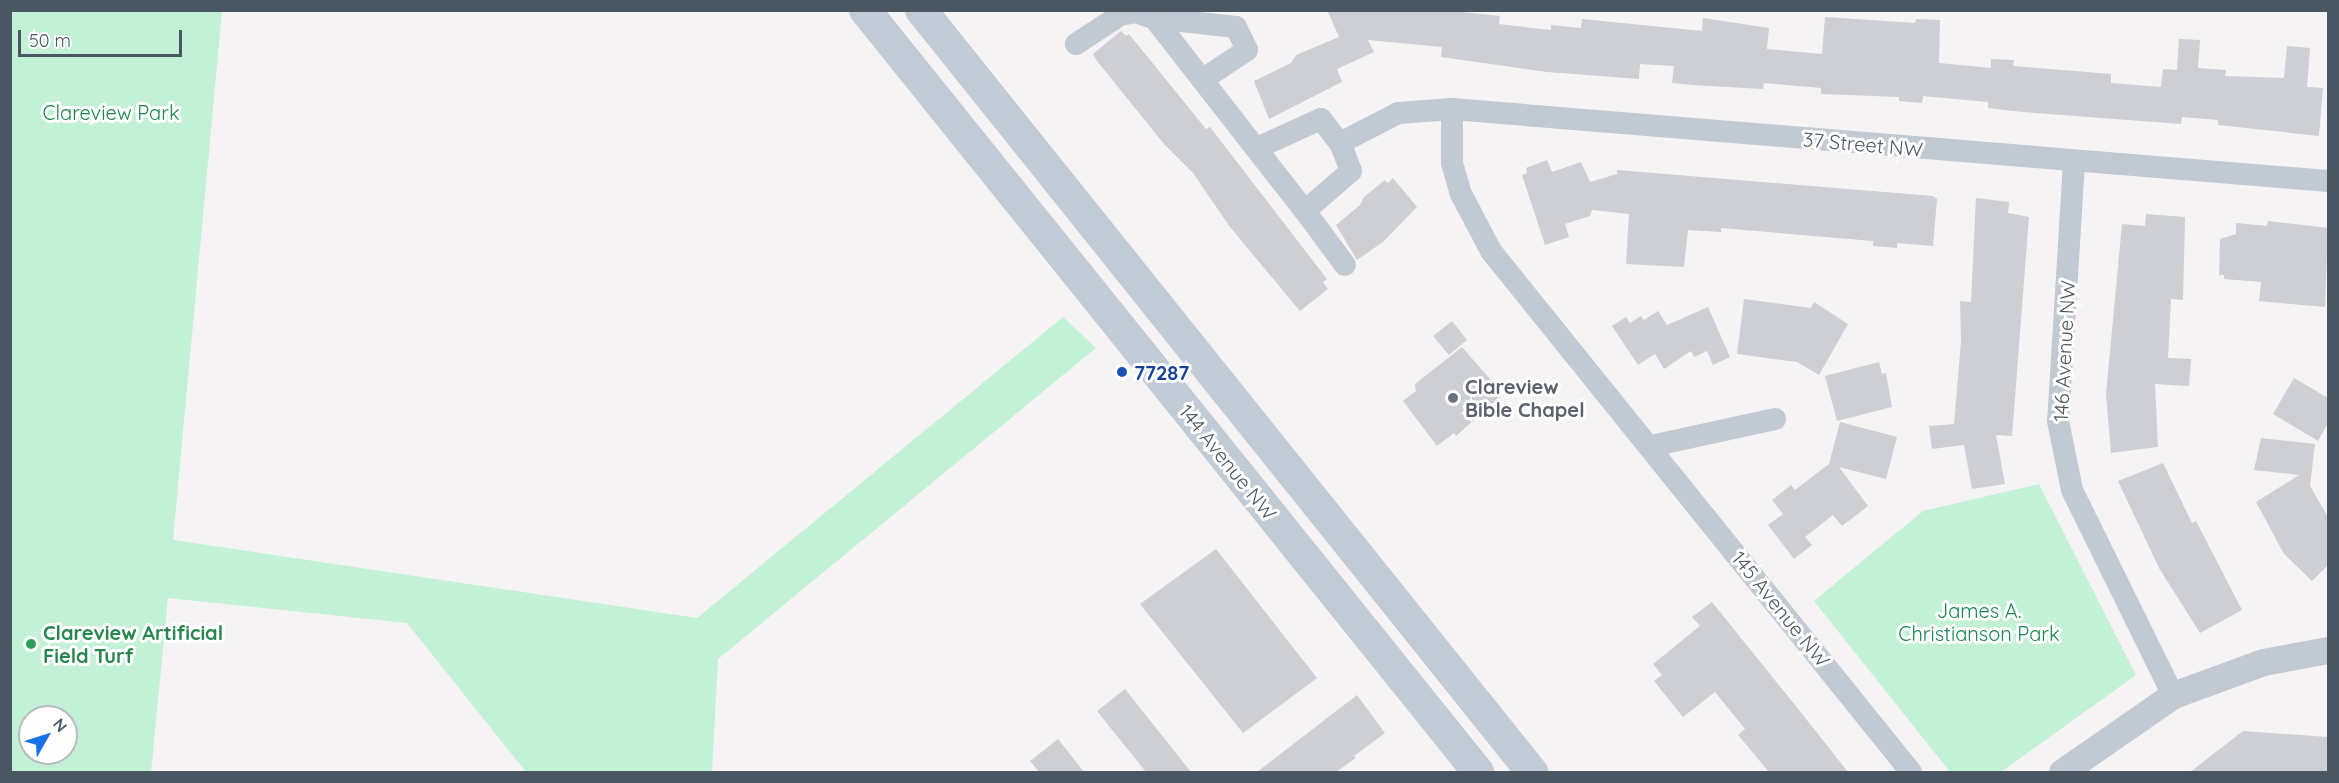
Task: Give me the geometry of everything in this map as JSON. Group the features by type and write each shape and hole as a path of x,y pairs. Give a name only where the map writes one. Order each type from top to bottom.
{"main road":[{"name":"144 Avenue NW","path":"865,10 1478,772"},
{"path":"921,10 1532,772"}],"street":[{"path":"1076,44 1120,15 1135,12 1154,18 1236,27 1247,50 1202,80"},
{"path":"1154,18 1257,148 1345,265"},
{"name":"37 Street NW","path":"1340,143 1398,113 1452,109 2074,162 2328,181"},
{"name":"145 Avenue NW","path":"1452,109 1452,163 1461,194 1491,251 1651,446 1911,772"},
{"path":"1257,148 1321,119 1340,143 1351,171 1305,211"},
{"name":"146 Avenue NW","path":"2074,162 2058,421 2072,490 2174,695"},
{"path":"1651,446 1775,419"},
{"path":"2062,772 2174,695 2263,662 2328,650"}],"green space":[{"name":"Clareview Park","path":"10,11 222,11 173,540 697,618 1063,317 1096,348 718,659 712,772 526,772 407,623 168,598 151,772 11,772"},
{"name":"James A. Christianson Park","path":"2039,484 2136,675 2001,772 1950,772 1814,601 1923,511"}],"building":[{"path":"1327,10 1444,10 1500,16 1499,24 1551,30 1551,25 1581,28 1582,19 1702,31 1703,18 1769,28 1767,49 1822,54 1825,17 1915,23 1916,19 1940,20 1939,63 1991,68 1991,59 2014,60 2013,66 2111,74 2111,83 2161,87 2163,69 2177,70 2179,39 2200,40 2198,68 2226,70 2225,76 2284,78 2287,46 2310,48 2307,87 2323,88 2319,136 2218,125 2218,120 2182,117 2181,124 2023,112 1988,108 1988,102 1923,96 1922,103 1899,101 1899,97 1821,94 1821,88 1764,83 1763,89 1672,83 1674,66 1640,64 1639,79 1547,72 1441,57 1442,47 1368,40 1374,52 1337,69 1342,82 1269,119 1254,81 1291,63 1296,55 1339,37"},
{"path":"1121,31 1126,36 1129,34 1206,129 1210,127 1327,279 1323,282 1328,289 1300,311 1230,227 1193,173 1164,144 1097,61 1093,54"},
{"path":"1547,160 1552,172 1581,162 1590,182 1617,174 1617,170 1933,196 1937,199 1933,246 1897,243 1897,248 1873,246 1873,241 1721,228 1721,232 1688,230 1684,267 1626,264 1629,214 1592,210 1590,216 1565,224 1569,237 1545,245 1522,175 1527,173 1526,168"},
{"path":"1393,178 1417,207 1383,242 1357,260 1336,225 1360,205 1364,197 1385,180 1388,183"},
{"path":"1976,198 2009,202 2008,213 2029,217 2012,436 1996,435 2005,484 1972,489 1964,445 1932,449 1929,426 1954,424 1961,341 1960,301 1971,302"},
{"path":"2146,214 2185,217 2183,300 2171,299 2168,358 2191,359 2189,386 2155,384 2158,447 2111,453 2106,394 2122,224 2145,226"},
{"path":"2268,221 2328,228 2325,307 2259,301 2261,282 2224,279 2224,275 2219,275 2220,239 2236,234 2236,223 2267,226"},
{"path":"1744,299 1811,308 1814,302 1848,324 1819,375 1797,362 1737,354"},
{"path":"1708,307 1730,357 1713,365 1707,351 1694,357 1691,351 1664,369 1655,354 1638,365 1612,326 1626,317 1630,323 1641,316 1644,320 1658,311 1667,325"},
{"path":"1452,321 1467,340 1449,355 1433,336"},
{"name":"Clareview Bible Chapel","path":"1462,347 1503,394 1456,436 1454,433 1437,446 1403,401 1416,391 1415,384"},
{"path":"1879,362 1882,374 1886,373 1892,407 1837,421 1825,376"},
{"path":"2294,378 2328,398 2328,423 2318,441 2273,414"},
{"path":"1840,422 1897,437 1886,479 1839,467 1868,506 1842,526 1833,515 1805,537 1812,545 1794,559 1768,525 1783,514 1772,500 1791,485 1795,490 1829,464"},
{"path":"2261,438 2315,444 2310,486 2328,517 2328,565 2312,581 2284,554 2256,502 2299,475 2254,470"},
{"path":"2163,463 2192,523 2196,521 2242,610 2200,633 2159,568 2118,481"},
{"path":"1216,549 1317,678 1243,733 1140,604"},
{"path":"1712,602 1848,772 1769,772 1738,735 1745,729 1715,692 1683,717 1654,681 1662,675 1653,664 1700,626 1692,617"},
{"path":"1125,689 1191,772 1146,772 1097,711"},
{"path":"1357,695 1385,733 1354,756 1356,758 1336,772 1257,772"},
{"path":"2243,731 2328,737 2328,772 2190,772"},
{"path":"1058,739 1084,772 1039,772 1030,761"}],"place":[{"name":"77287","path":"1122,372"},
{"name":"Clareview Bible Chapel","path":"1453,398"},
{"name":"Clareview Artificial Field Turf","path":"31,644"}]}
